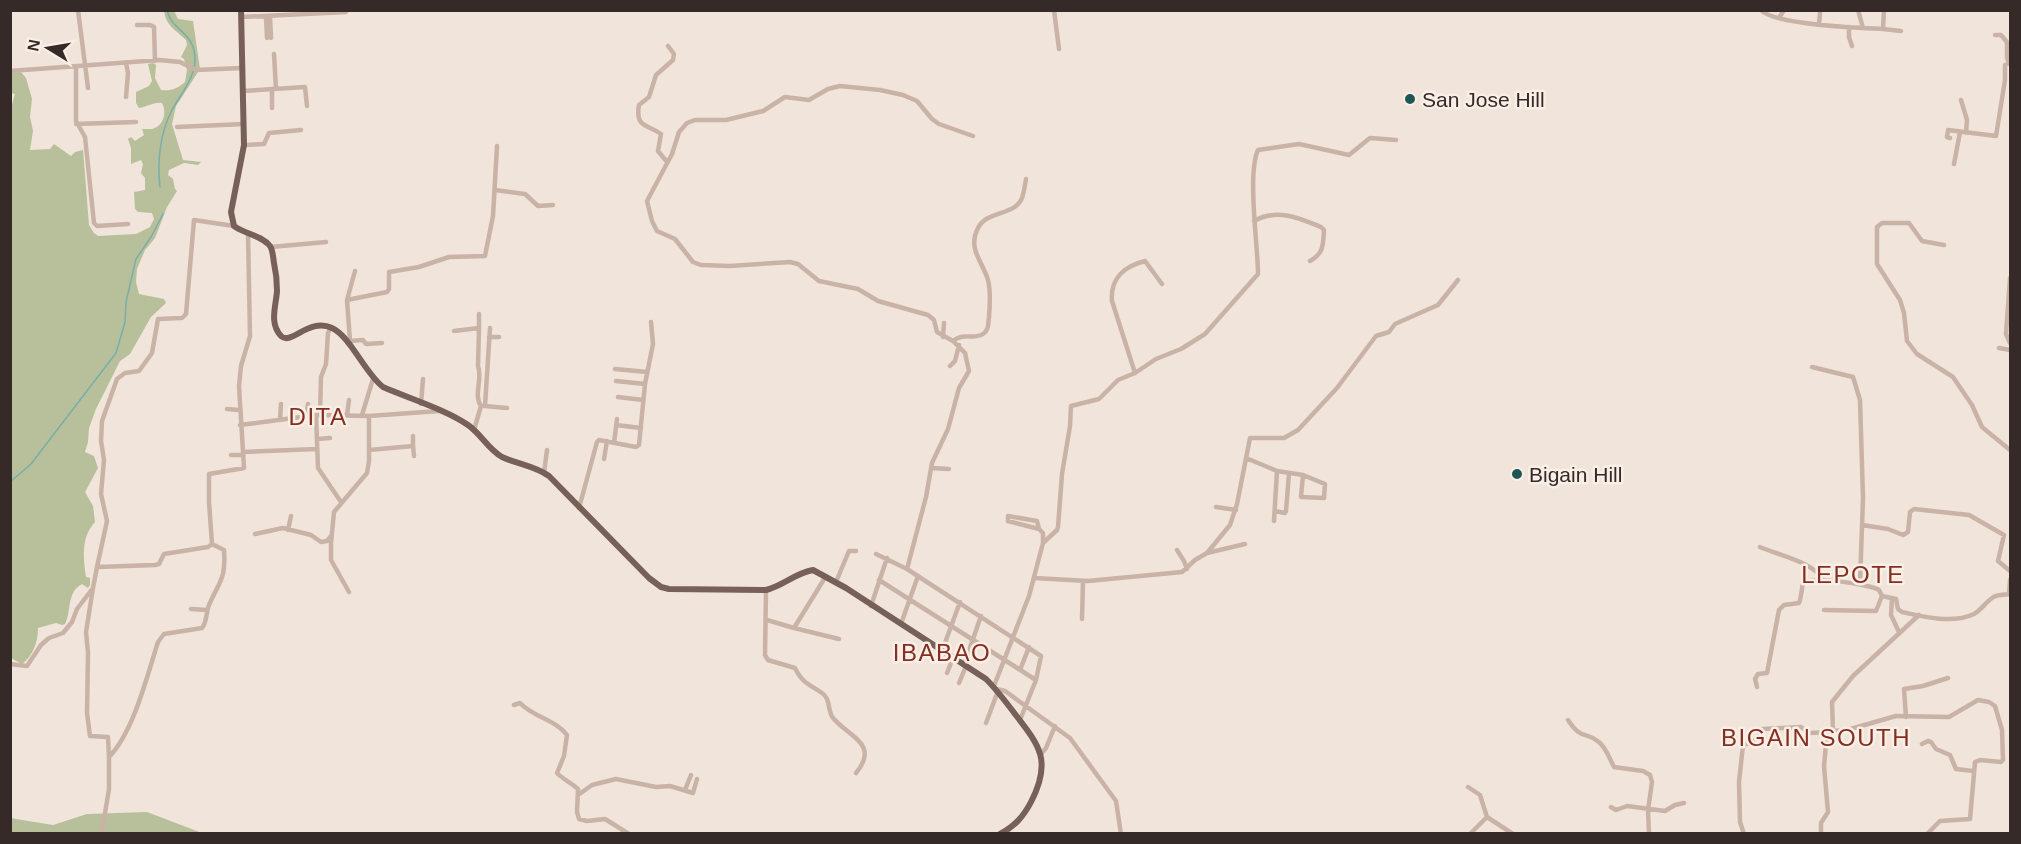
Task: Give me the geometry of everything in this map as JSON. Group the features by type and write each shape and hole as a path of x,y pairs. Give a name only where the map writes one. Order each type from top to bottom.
{"main road":[{"path":"241,14 244,145 231,204 231,218 234,226 262,239 271,247 277,291 273,313 281,336 285,339 290,338 305,328 315,326 331,327 349,343 374,379 383,387 459,420 474,430 501,456 544,473 648,578 661,587 677,590 766,591 806,571 813,570 836,582 965,666 996,688 1036,741 1041,754 1042,771 1035,794 1020,820 999,834"}],"street":[{"path":"78,10 88,88"},
{"path":"1054,10 1059,49"},
{"path":"1761,10 1767,16 1779,18 1901,31"},
{"path":"1779,18 1784,10"},
{"path":"1858,10 1865,36"},
{"path":"1883,29 1884,10"},
{"path":"241,14 268,17 346,12"},
{"path":"1819,24 1820,13"},
{"path":"268,17 269,38"},
{"path":"137,25 154,27 154,61"},
{"path":"1849,27 1849,39 1852,46"},
{"path":"1950,138 1947,137 1948,130 1996,136 2005,80 2005,65 2010,63 2006,39 2001,34 1995,35"},
{"path":"667,162 658,151 661,134 642,125 638,110 639,105 649,98 656,75 673,60 674,54 668,46"},
{"path":"272,108 273,54"},
{"path":"10,71 154,61 180,62 193,70 242,68"},
{"path":"126,63 128,73 126,97"},
{"path":"76,67 76,124 85,136 94,223 97,226 128,224"},
{"path":"907,568 936,452 948,429 959,388 969,371 967,356 959,345 937,332 934,320 928,315 878,301 858,289 819,281 793,262 730,266 701,265 693,262 675,238 657,231 647,204 682,127 690,121 726,120 763,111 785,97 809,100 828,89 840,86 880,90 917,100 939,124 973,136"},
{"path":"243,91 306,87 307,106"},
{"path":"1954,164 1967,120 1961,100"},
{"path":"76,124 136,122"},
{"path":"177,127 244,124"},
{"path":"244,145 264,144 269,133 301,130"},
{"path":"986,723 1004,660 1034,578 1044,543 1058,527 1061,480 1071,406 1099,399 1113,383 1135,373 1156,359 1181,349 1205,334 1256,278 1258,268 1254,221 1254,172 1258,150 1299,144 1349,155 1370,138 1396,140"},
{"path":"347,300 387,292 389,272 419,267 449,257 485,256 493,216 497,146"},
{"path":"953,341 961,335 979,336 985,333 988,327 990,306 988,283 986,273 975,253 974,240 978,226 987,218 1012,208 1022,200 1026,179"},
{"path":"495,190 525,194 538,206 553,205"},
{"path":"1254,221 1262,217 1286,215 1321,227 1324,230 1321,252 1310,261"},
{"path":"102,831 109,789 108,737 90,736 86,674 88,653 86,632 107,521 101,494 104,460 101,429 117,379 125,373 139,371 152,353 158,319 182,318 186,314 194,220 234,226"},
{"path":"1944,245 1922,241 1909,223 1882,223 1877,227 1877,264 1900,300 1907,341 1917,354 1953,377 1972,405 1982,427 2010,450"},
{"path":"212,544 209,474 244,468 239,410 241,366 250,336 249,233"},
{"path":"271,247 326,242"},
{"path":"1135,373 1112,301 1112,292 1119,274 1124,269 1145,261 1162,284"},
{"path":"355,271 347,300 349,343 363,340 366,344 382,343"},
{"path":"2010,278 2006,334 2010,343"},
{"path":"1207,553 1230,525 1236,510 1250,438 1287,437 1298,430 1337,388 1376,336 1389,332 1395,324 1438,305 1458,280"},
{"path":"479,314 478,402 483,406 507,408"},
{"path":"579,508 597,442 600,440 638,446 645,384 654,336 651,322"},
{"path":"943,337 944,323"},
{"path":"331,327 328,333 326,364 321,377 317,439 318,468 341,502"},
{"path":"454,331 479,328"},
{"path":"474,430 483,406 490,328"},
{"path":"489,337 499,337"},
{"path":"950,366 955,361 959,345"},
{"path":"1999,348 2010,350"},
{"path":"477,361 488,360"},
{"path":"1812,367 1851,376 1855,379 1860,400 1863,498 1860,583"},
{"path":"615,369 647,372"},
{"path":"362,416 374,379"},
{"path":"421,404 423,379"},
{"path":"616,381 645,384"},
{"path":"618,397 643,400"},
{"path":"347,415 350,400"},
{"path":"280,419 281,404"},
{"path":"306,416 308,404"},
{"path":"227,409 239,410"},
{"path":"240,425 318,415 369,416 439,411"},
{"path":"349,592 332,560 334,512 367,473 369,416"},
{"path":"614,442 617,422 640,428"},
{"path":"413,436 414,456"},
{"path":"317,439 330,438"},
{"path":"604,459 607,441"},
{"path":"369,450 413,446"},
{"path":"231,455 317,449"},
{"path":"544,473 547,450"},
{"path":"1246,458 1277,471 1303,475 1324,484 1324,498 1301,497 1303,475"},
{"path":"931,468 950,469"},
{"path":"1274,521 1277,471"},
{"path":"1275,511 1285,513 1286,511 1289,474"},
{"path":"1216,507 1236,510"},
{"path":"1862,525 1888,528 1903,535 1908,532 1910,512 1914,509 1969,514 2004,535 1998,561 2010,571"},
{"path":"288,530 291,516"},
{"path":"1039,529 1008,521 1008,516 1037,521 1044,543"},
{"path":"255,534 283,528 311,535 321,542 327,541 332,534"},
{"path":"97,567 155,565 159,564 164,554 208,547 212,544"},
{"path":"109,758 120,746 128,728 161,636 205,626 207,610 224,575 225,567 223,549 212,544"},
{"path":"1034,578 1083,581 1170,575 1186,569 1207,553 1245,544"},
{"path":"1760,547 1803,563 1824,580"},
{"path":"1177,550 1186,569"},
{"path":"836,582 849,551 856,551"},
{"path":"876,554 907,568 1029,647 1042,658 1020,720"},
{"path":"871,606 887,558"},
{"path":"794,628 826,576"},
{"path":"901,624 918,576"},
{"path":"879,580 1036,680"},
{"path":"1757,687 1755,679 1758,674 1767,673 1779,610 1784,605 1799,603 1804,583 1824,580 1860,583 1875,587 1881,596 1896,599 1900,611 1942,618 1962,618 1979,611 1993,597 2010,594 2010,580"},
{"path":"1082,619 1083,581"},
{"path":"10,664 27,666 41,645 68,628 93,588"},
{"path":"766,591 765,655 768,660 795,668 802,680 825,696 832,717 856,738 864,749 865,760 856,773"},
{"path":"1824,610 1876,611 1881,596"},
{"path":"1892,598 1891,615 1899,632"},
{"path":"942,651 960,602"},
{"path":"191,609 207,610"},
{"path":"1821,834 1821,823 1828,812 1825,751 1826,737 1831,731 1832,702 1853,676 1919,615"},
{"path":"959,683 981,616"},
{"path":"767,620 839,639"},
{"path":"1020,670 1029,647"},
{"path":"946,673 953,658"},
{"path":"1906,717 1904,689 1948,678"},
{"path":"996,688 1005,691 1070,738 1116,801 1121,834"},
{"path":"1744,834 1740,822 1739,782 1743,745 1754,742 1763,729 1801,727 1810,733 1847,730 1892,717 1932,715 1949,717 1973,702 1984,700 1995,706 2002,730 2003,760 2001,762 1977,760 1973,771 1970,819 1940,821 1927,834"},
{"path":"514,705 520,703 526,710 565,732 568,741 557,773 559,777 567,779 578,789 576,812 579,819 587,821 604,819 629,834"},
{"path":"1568,720 1577,733 1592,738 1605,749 1614,767 1642,771 1650,775 1652,782 1648,810 1649,834"},
{"path":"1041,754 1055,726"},
{"path":"2002,730 2010,730"},
{"path":"1922,744 1931,742 1935,748 1950,755 1956,769 1973,771"},
{"path":"685,790 691,776"},
{"path":"578,795 592,785 616,779 656,787 670,786 694,792 697,778"},
{"path":"1468,787 1480,795 1487,818 1513,834"},
{"path":"1611,807 1616,810 1627,807 1665,811 1684,803"},
{"path":"1470,834 1487,818"}],"green space":[{"path":"164,11 174,11 178,19 193,21 200,69 176,106 172,124 183,160 201,162 198,165 184,163 169,170 168,175 173,179 177,191 167,207 155,238 145,250 137,269 136,282 139,294 164,299 166,303 151,317 130,354 120,361 89,428 85,452 94,456 98,468 85,492 93,506 95,522 87,534 84,548 86,577 90,578 90,585 88,588 82,584 74,592 65,624 56,623 38,628 34,648 22,664 11,658 10,112 15,94 11,93 11,73 21,72 26,78 32,99 30,117 33,131 30,150 50,149 54,144 71,156 83,150 89,225 94,233 98,236 136,234 150,227 154,219 152,213 138,212 135,209 134,192 145,190 145,178 141,173 143,164 141,160 131,164 131,148 128,139 131,137 135,141 144,135 142,129 152,129 159,125 162,122 164,110 162,103 139,108 136,103 136,92 149,86 152,81 148,64 156,65 155,78 161,90 174,89 185,82 187,70 184,59 181,57 187,45 186,40 169,24"},
{"path":"147,812 202,833 11,833 10,818 53,825 87,814"}],"waterway":[{"path":"160,187 159,158 162,138 172,110 190,80 195,60 191,43 173,23 167,10"},
{"path":"10,482 31,464 116,353 125,322 126,302 136,259 163,214"}],"place":[{"name":"San Jose Hill","path":"1410,99"},
{"name":"Bigain Hill","path":"1517,474"}],"district":[{"name":"DITA","path":"318,416"},
{"name":"LEPOTE","path":"1853,574"},
{"name":"IBABAO","path":"942,652"},
{"name":"BIGAIN SOUTH","path":"1816,737"}]}
